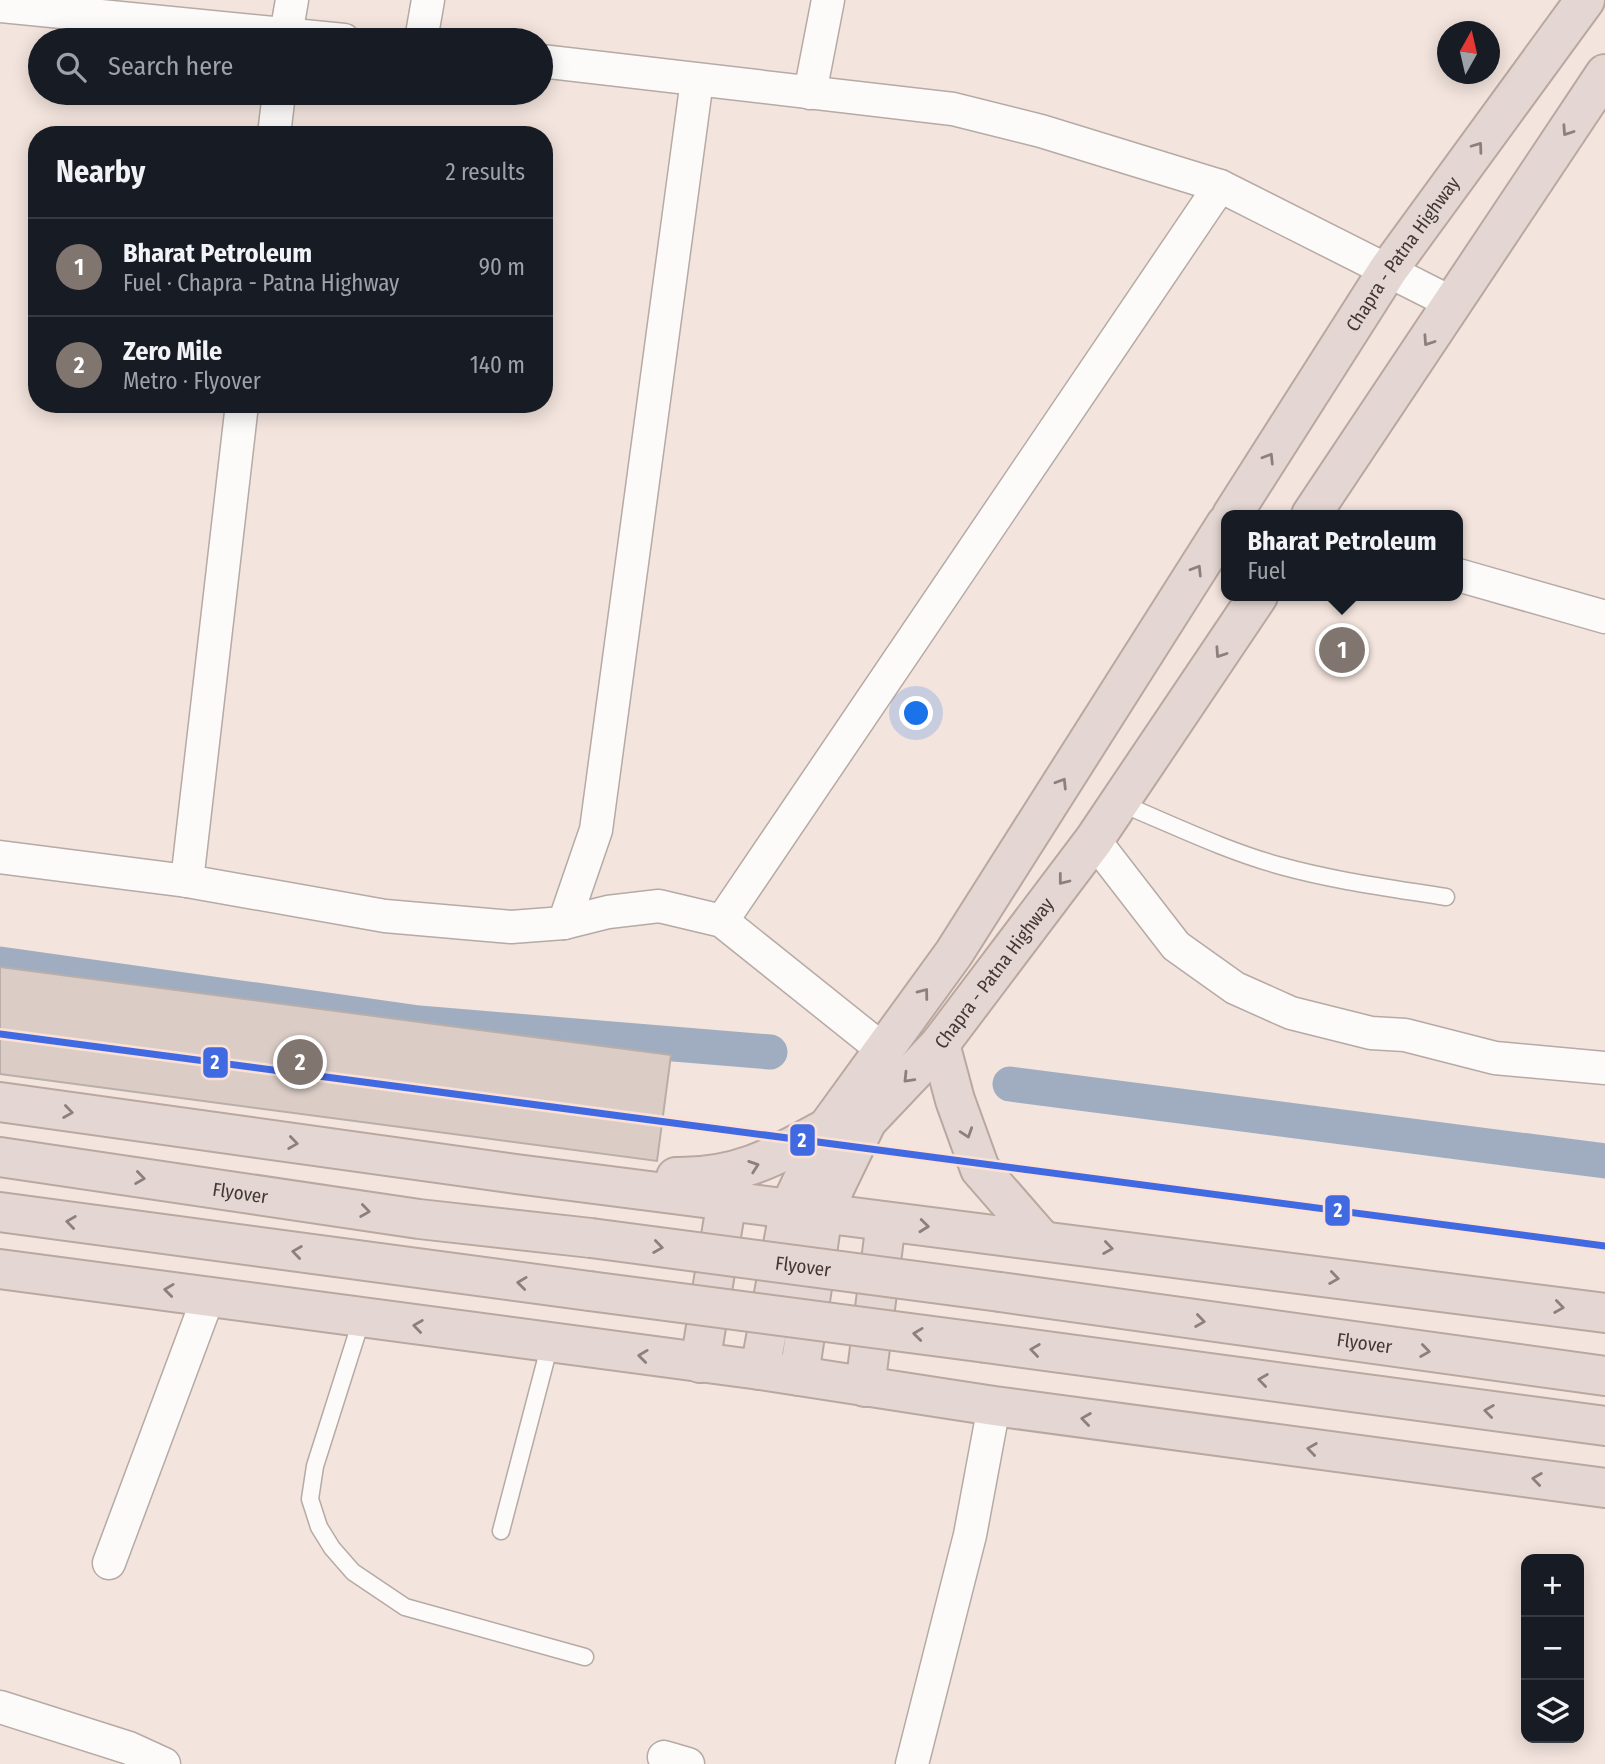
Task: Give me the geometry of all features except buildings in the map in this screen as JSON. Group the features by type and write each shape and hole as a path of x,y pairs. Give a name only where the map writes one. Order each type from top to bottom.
{"highway":[{"name":"Chapra - Patna Highway","path":"1235,510 1388,270 1585,0"},
{"path":"1314,510 1605,74"},
{"path":"760,1370 799,1218 827,1128 954,953 1221,533"},
{"name":"Chapra - Patna Highway","path":"799,1376 799,1218 867,1121 940,1044 1094,840 1255,601"},
{"path":"940,1044 955,1100 979,1169 1041,1239"},
{"path":"0,1102 516,1174 727,1200 799,1218 886,1222 1041,1239 1605,1313"},
{"path":"516,1174 701,1178 761,1164 827,1128"},
{"name":"Flyover","path":"0,1157 419,1219 591,1238 1000,1292 1605,1376"},
{"path":"700,1363 727,1200"},
{"path":"0,1212 1605,1426"},
{"path":"865,1387 886,1222"},
{"path":"0,1269 760,1370 994,1406 1605,1488"}],"street":[{"path":"287,28 292,0"},
{"path":"423,28 428,0"},
{"path":"810,93 828,0"},
{"path":"0,6 114,8 228,28"},
{"path":"553,62 953,109 1120,153 1220,186 1452,303"},
{"path":"564,923 596,830 697,79"},
{"path":"275,126 278,105"},
{"path":"722,921 1220,186"},
{"path":"187,881 241,413"},
{"path":"1463,576 1605,617"},
{"path":"1094,840 1176,946 1235,988 1291,1013 1371,1033 1405,1035 1495,1058 1605,1068"},
{"path":"0,857 187,881 385,916 511,927 564,923 608,912 659,905 722,921 882,1049"},
{"path":"109,1563 209,1296"},
{"path":"912,1764 970,1535 994,1406"},
{"path":"0,1707 129,1748 164,1764"}],"lane":[{"path":"1120,803 1215,843 1279,865 1341,881 1446,897"},
{"path":"362,1318 315,1466 310,1499 319,1527 332,1548 353,1572 405,1607 585,1657"},
{"path":"502,1531 550,1344"}],"waterway":[{"path":"0,964 419,1023 770,1052"},
{"path":"1010,1084 1605,1161"}],"metro line":[{"name":"2","path":"0,1034 1605,1246"}],"place":[{"name":"Bharat Petroleum","path":"1342,650"},
{"name":"Zero Mile","path":"300,1062"}]}
